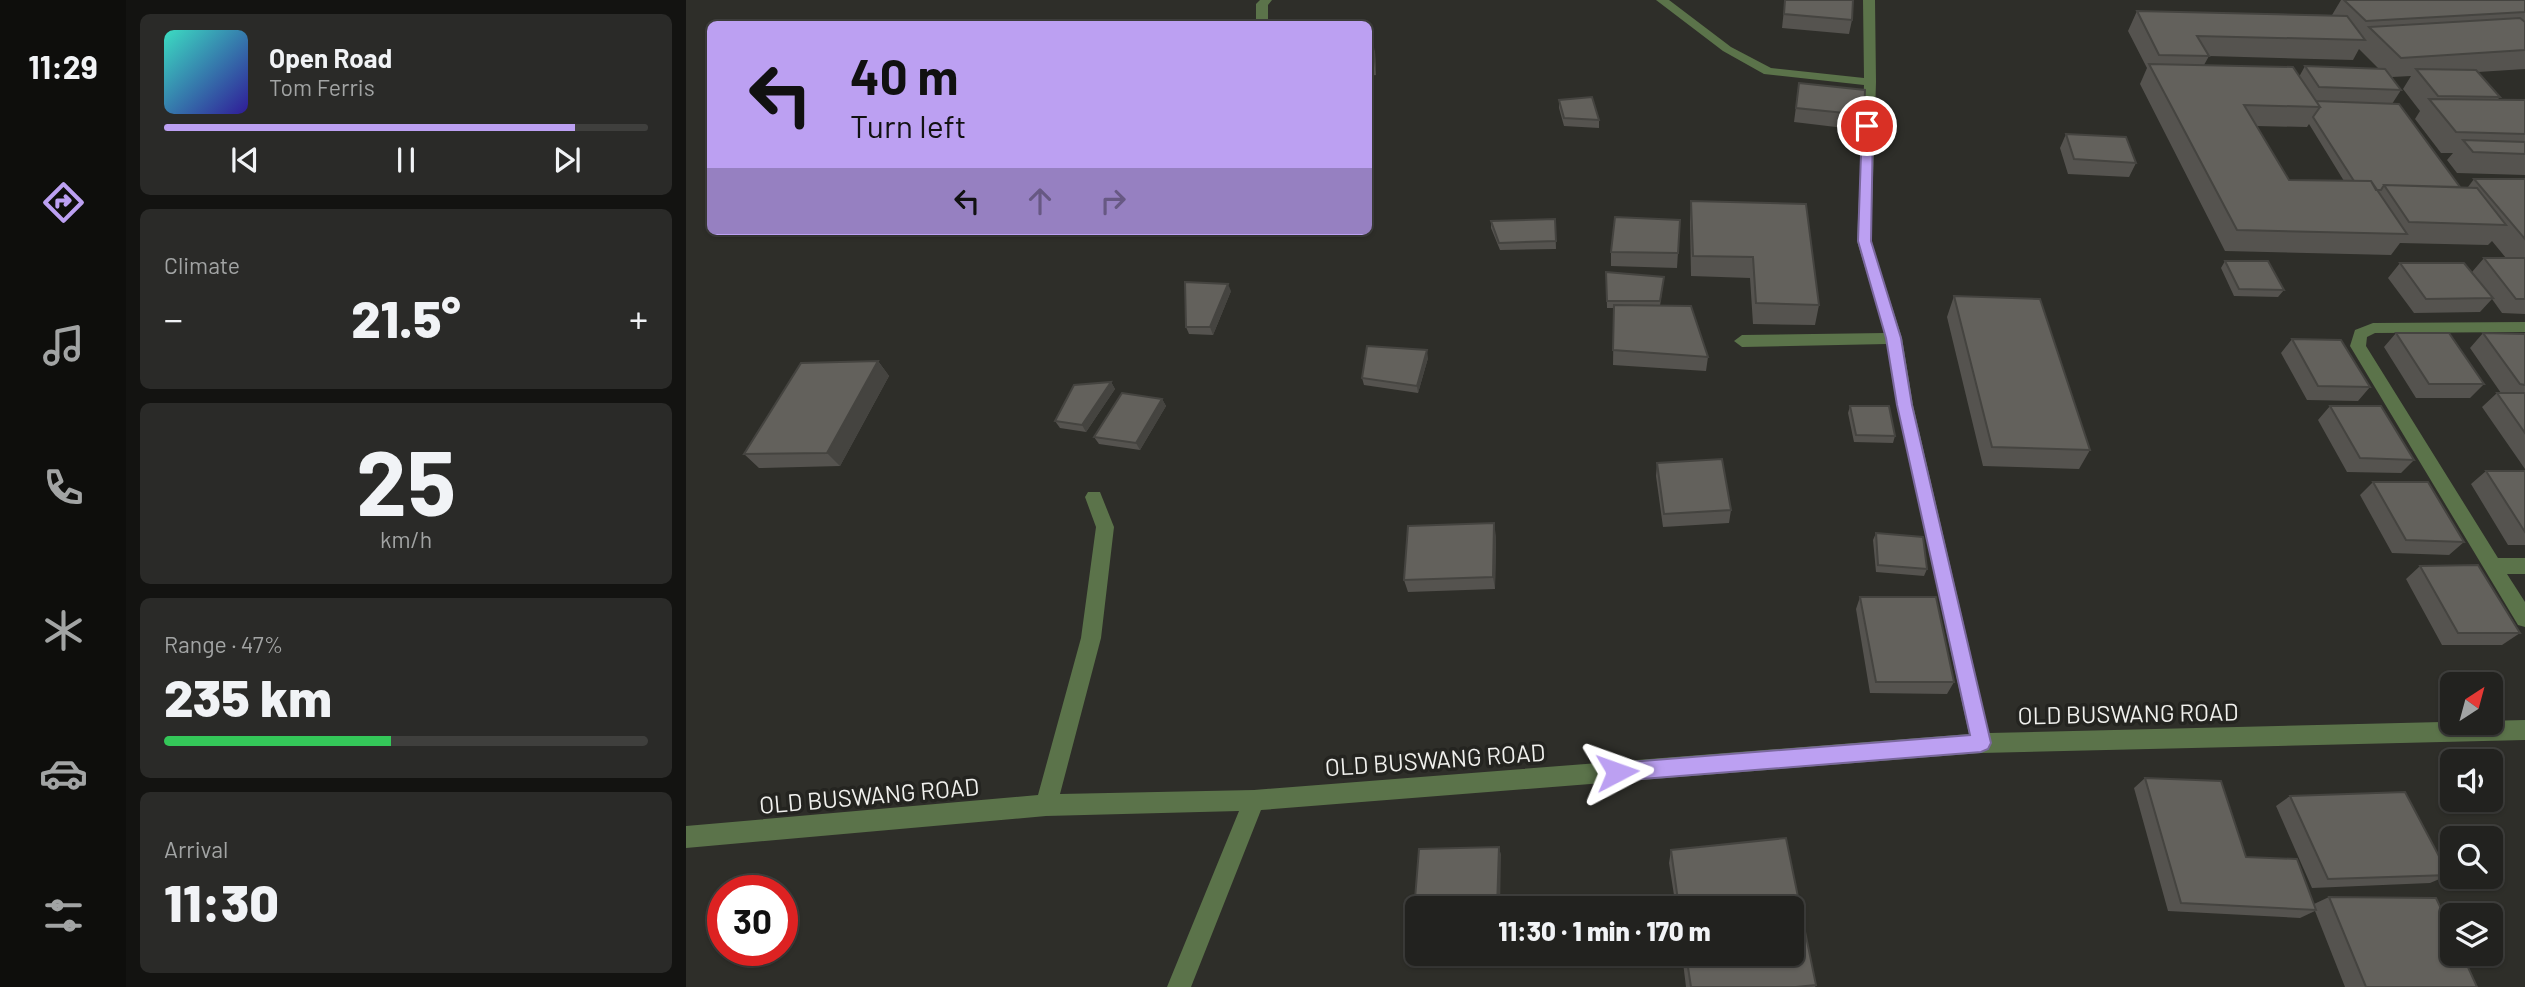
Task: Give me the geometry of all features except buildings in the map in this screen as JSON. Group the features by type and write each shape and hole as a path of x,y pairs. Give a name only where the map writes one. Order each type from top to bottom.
{"street":[{"path":"1262,19 1262,4 1266,0"},
{"path":"1661,0 1727,49 1768,71 1870,82"},
{"path":"1869,0 1870,82 1864,241 1894,338 1905,405 1981,743"},
{"path":"2525,327 2373,328 2360,334 2357,340 2358,346 2525,619"},
{"path":"1742,341 1894,338"},
{"path":"1046,806 1091,638 1105,527 1094,497"},
{"path":"2493,566 2525,566"},
{"name":"OLD BUSWANG ROAD","path":"686,837 1046,806 1254,800 1981,743 2525,730"},
{"path":"1179,987 1254,800"}],"route":[{"path":"1617,772 1981,743 1905,405 1894,338 1864,241 1867,126"}]}
